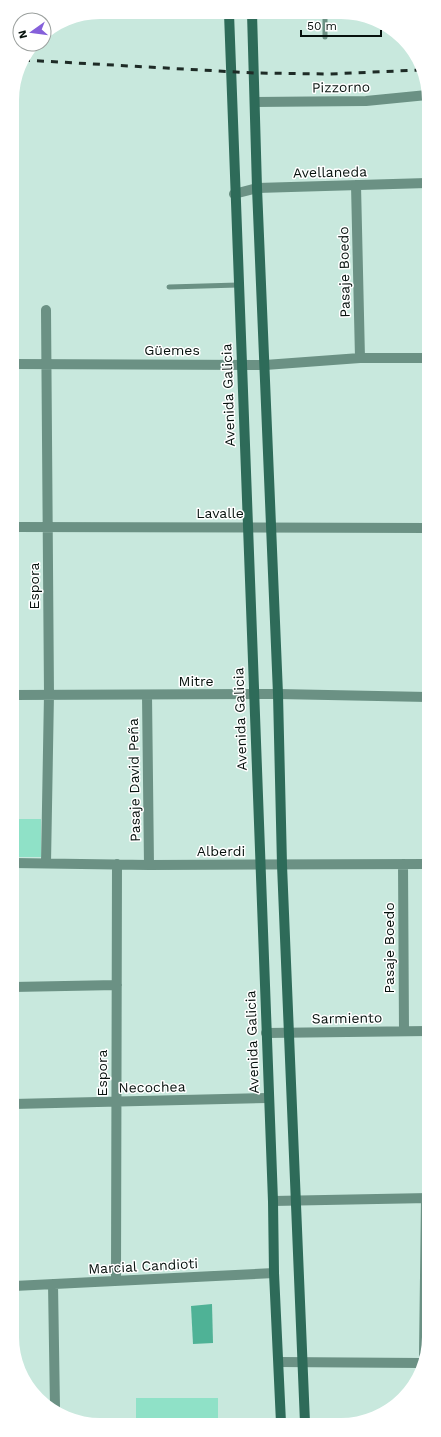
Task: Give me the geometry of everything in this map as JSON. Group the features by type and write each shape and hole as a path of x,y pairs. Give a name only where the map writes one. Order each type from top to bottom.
{"main road":[{"name":"Avenida Galicia","path":"228,19 246,528 273,1201 274,1273 281,1418"},
{"path":"252,19 257,188 278,694 282,865 305,1418"}],"street":[{"name":"Pizzorno","path":"255,102 366,101 422,95"},
{"name":"Avellaneda","path":"234,194 257,188 422,183"},
{"name":"Pasaje Boedo","path":"356,185 360,358"},
{"name":"Espora","path":"46,310 49,694 46,863"},
{"name":"Güemes","path":"19,364 265,365 360,358 422,358"},
{"name":"Lavalle","path":"19,526 422,528"},
{"name":"Mitre","path":"19,694 278,694 422,697"},
{"name":"Pasaje David Peña","path":"147,695 149,865"},
{"name":"Alberdi","path":"19,863 149,865 422,864"},
{"name":"Espora","path":"116,1281 117,864"},
{"name":"Pasaje Boedo","path":"403,864 404,1031"},
{"path":"19,987 117,985"},
{"name":"Sarmiento","path":"266,1033 422,1031"},
{"name":"Necochea","path":"19,1104 268,1098"},
{"path":"273,1201 422,1198"},
{"name":"Marcial Candioti","path":"19,1286 274,1273"},
{"path":"52,1402 53,1284"},
{"path":"279,1362 418,1363"}],"lane":[{"path":"325,19 325,37"},
{"path":"169,287 238,285"}],"shaded area":[{"path":"19,819 41,819 41,857 19,857"},
{"path":"212,1304 213,1343 193,1344 191,1306"},
{"path":"136,1398 218,1398 218,1418 136,1418"}],"railway":[{"path":"29,60 254,73 330,74 416,70"}]}
